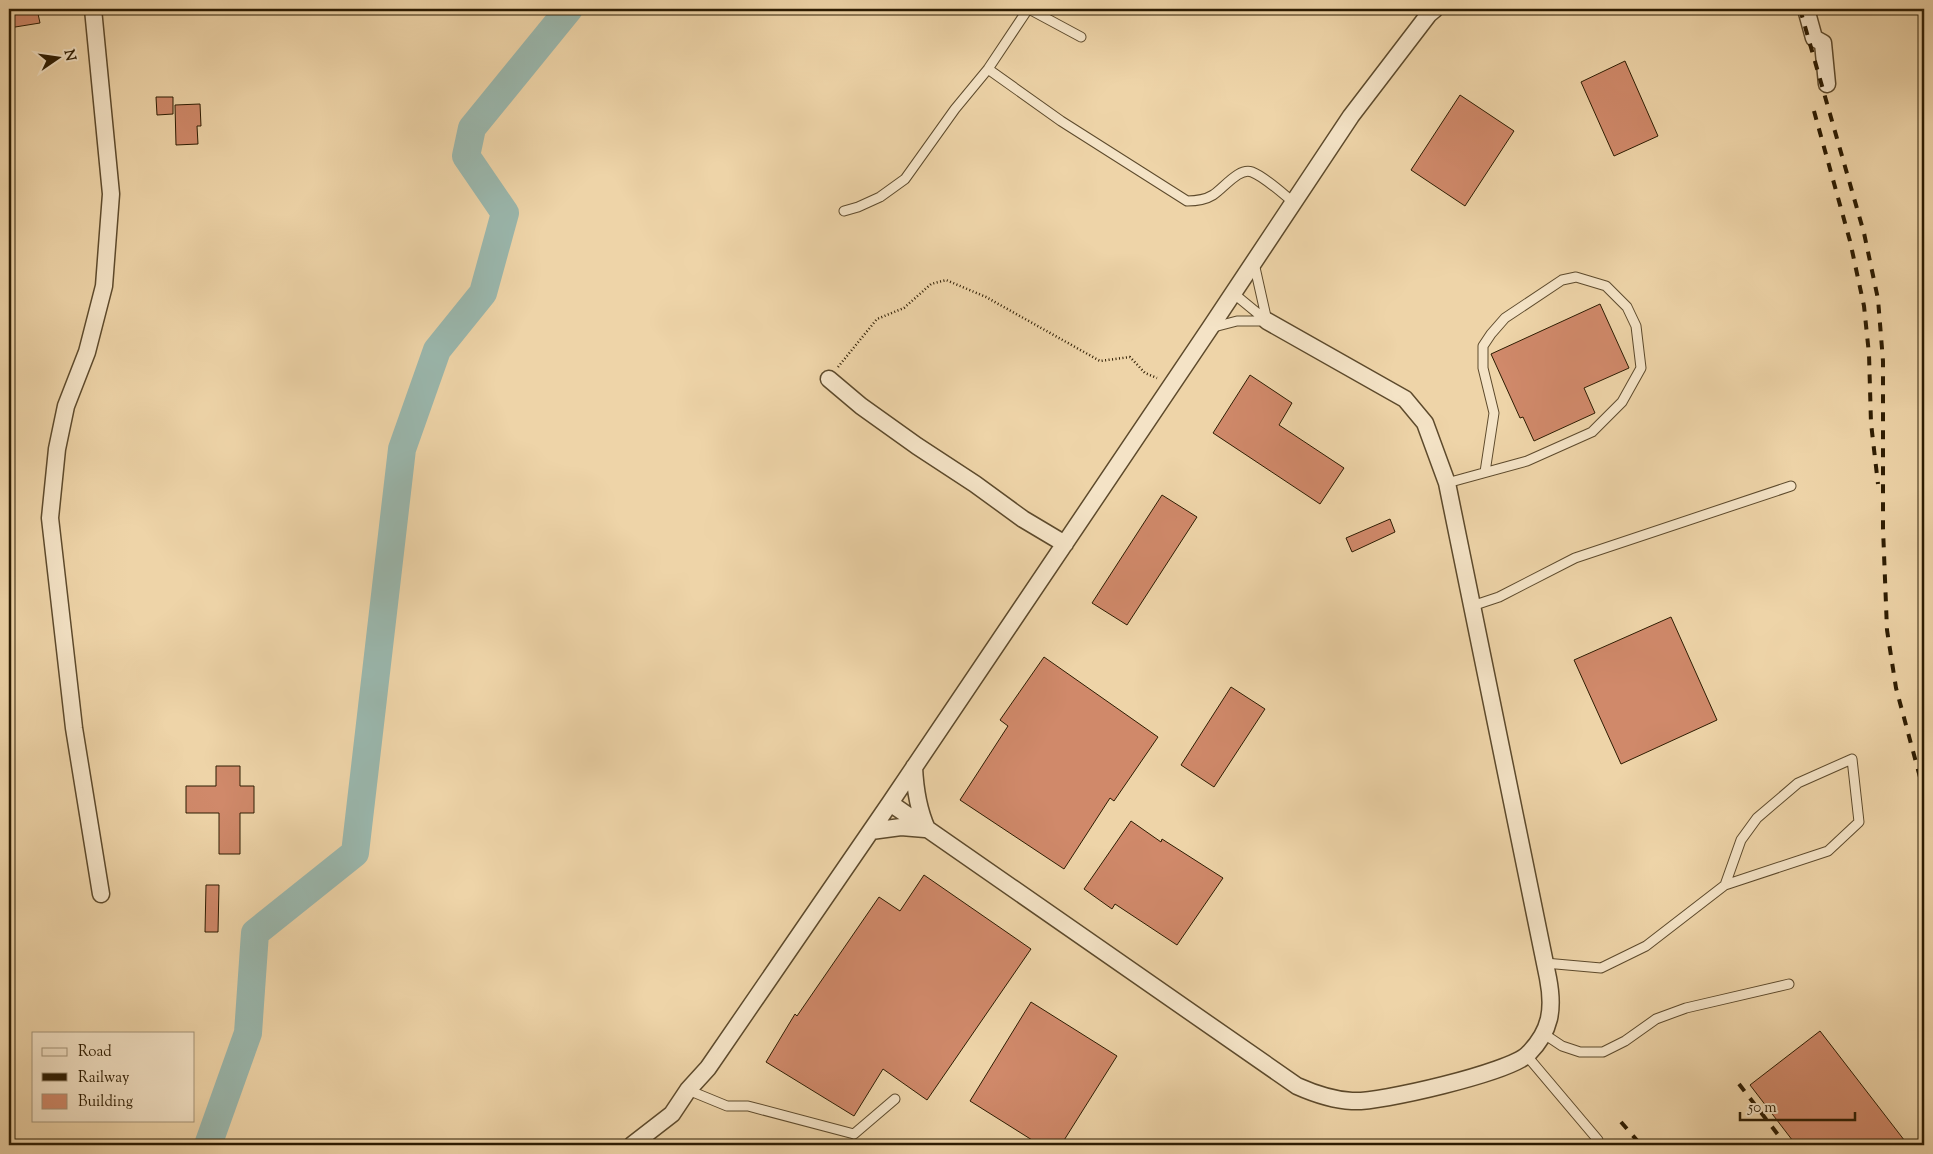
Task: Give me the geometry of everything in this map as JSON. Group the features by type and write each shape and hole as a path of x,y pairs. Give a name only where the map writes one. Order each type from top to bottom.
{"street":[{"path":"93,9 111,194 104,286 87,352 66,406 57,449 50,518 74,728 101,894"},
{"path":"632,1145 672,1114 688,1090 708,1068 890,804 1351,116 1429,14 1435,9"},
{"path":"1806,9 1814,38 1823,43 1827,84"},
{"path":"890,804 1297,1086 1324,1098 1353,1102 1400,1096 1505,1067 1527,1056 1544,1034 1550,1018 1552,998 1447,483 1425,423 1405,399 1267,321"},
{"path":"829,379 861,406 909,440 975,484 1022,519 1065,544"},
{"path":"914,767 920,810 927,829"},
{"path":"871,831 901,827 927,829"}],"lane":[{"path":"844,211 880,197 905,178 955,109 988,69 1028,9 1081,38"},
{"path":"988,69 1061,121 1187,201 1200,201 1212,196 1241,173 1249,171 1258,175 1293,202"},
{"path":"1254,261 1267,321"},
{"path":"1447,483 1527,461 1592,432 1622,402 1641,368 1636,326 1627,307 1606,286 1576,277 1562,280 1505,318 1483,346 1482,368 1494,413 1485,472"},
{"path":"1233,293 1267,321"},
{"path":"1210,328 1236,321 1267,321"},
{"path":"1472,606 1499,597 1575,558 1791,486"},
{"path":"1545,963 1601,968 1646,946 1725,885 1828,851 1859,822 1852,759 1798,783 1757,818 1741,840 1725,885"},
{"path":"1544,1034 1562,1046 1580,1052 1603,1052 1625,1041 1656,1020 1686,1008 1789,984"},
{"path":"1527,1056 1598,1140"},
{"path":"688,1090 727,1106 748,1106 854,1134 895,1099"}],"path":[{"path":"829,379 878,319 904,308 931,284 946,280 986,297 1100,361 1130,357 1145,373 1173,384"}],"building":[{"path":"9,9 37,9 40,23 9,28"},
{"path":"1625,61 1658,136 1614,156 1581,82"},
{"path":"1460,95 1514,131 1465,206 1411,170"},
{"path":"156,97 173,97 173,114 157,115"},
{"path":"200,104 201,126 197,126 198,144 176,145 175,105"},
{"path":"1600,304 1629,368 1584,388 1595,413 1534,441 1523,417 1520,418 1491,354"},
{"path":"1250,375 1292,403 1279,425 1344,468 1320,504 1213,433"},
{"path":"1162,495 1197,517 1127,625 1092,603"},
{"path":"1390,519 1395,532 1352,552 1346,538"},
{"path":"1671,617 1717,720 1621,764 1574,660"},
{"path":"1044,657 1158,737 1114,801 1110,798 1064,869 960,800 1008,726 1000,720"},
{"path":"1231,687 1265,709 1214,787 1181,765"},
{"path":"216,766 240,766 240,786 254,786 254,813 240,813 240,854 219,854 219,813 186,813 186,786 216,786"},
{"path":"1131,821 1161,842 1162,839 1223,878 1177,945 1115,904 1112,909 1084,889"},
{"path":"924,875 1031,949 927,1100 883,1069 854,1116 766,1062 795,1014 797,1016 879,897 900,911"},
{"path":"206,885 219,885 218,932 205,932"},
{"path":"1031,1002 1117,1056 1061,1145 1040,1145 970,1101"},
{"path":"1820,1031 1908,1145 1796,1145 1750,1085"}],"waterway":[{"path":"208,1145 248,1033 255,933 355,853 402,449 437,350 483,293 505,213 466,156 472,128 569,9"}],"railway":[{"path":"1800,9 1864,233 1878,299 1883,361 1883,528 1887,630 1896,688 1924,792"},
{"path":"1814,111 1850,241 1864,306 1869,354 1871,423 1878,484"},
{"path":"1739,1084 1786,1145"},
{"path":"1621,1122 1641,1145"}]}
